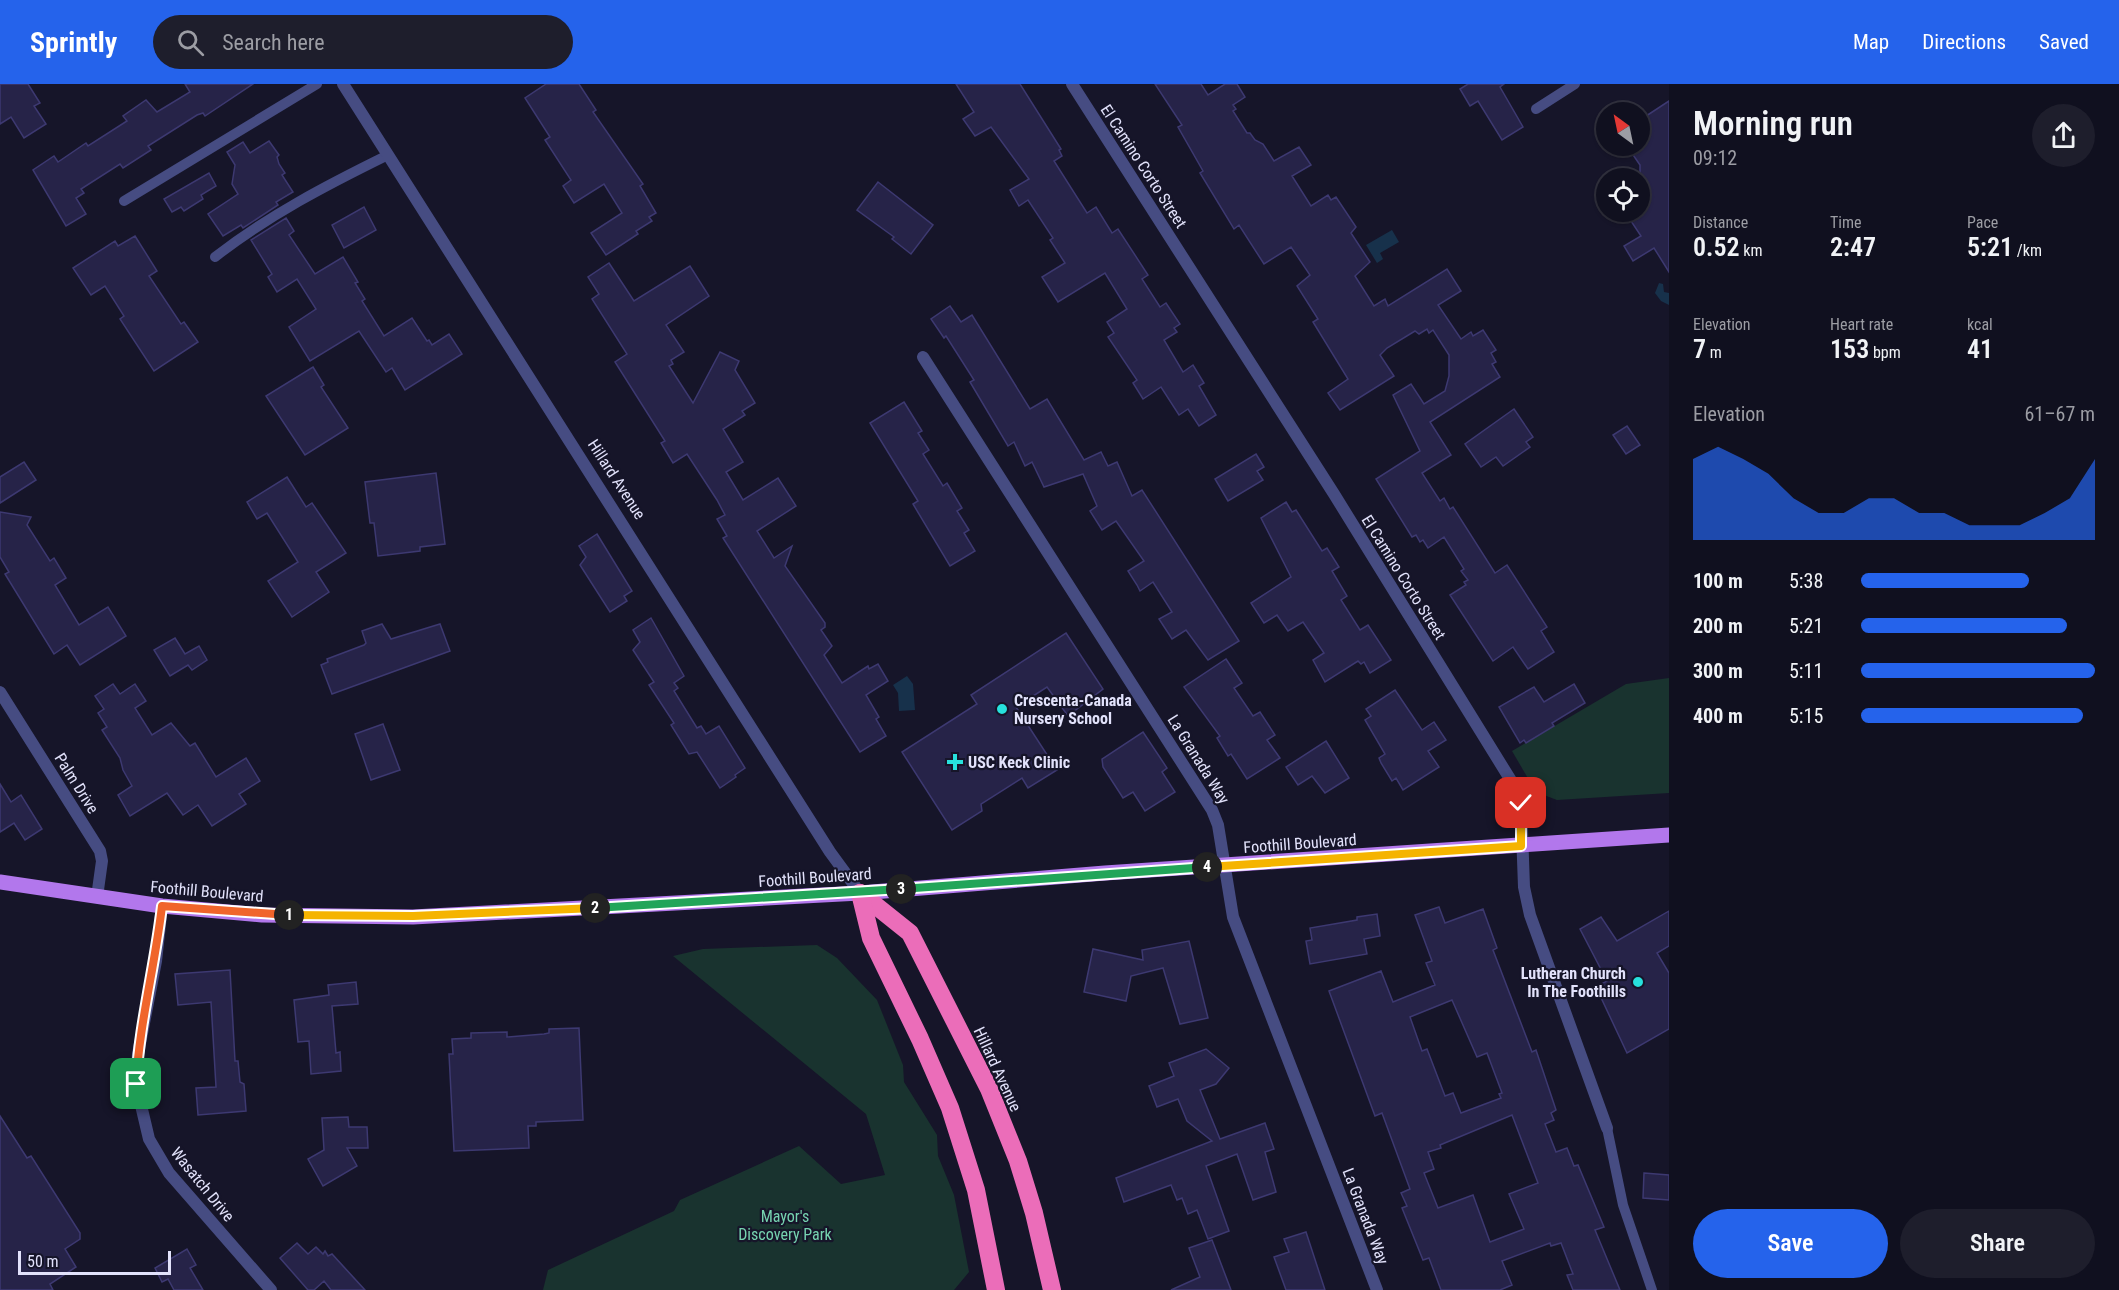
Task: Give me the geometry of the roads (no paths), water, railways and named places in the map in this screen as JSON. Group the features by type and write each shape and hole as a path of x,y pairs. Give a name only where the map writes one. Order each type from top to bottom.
{"highway":[{"name":"Hillard Avenue","path":"860,893 871,938 920,1039 950,1108 976,1190 996,1290"},
{"name":"Hillard Avenue","path":"860,893 910,933 989,1089 1024,1181 1052,1290"}],"main road":[{"name":"Foothill Boulevard","path":"0,882 162,906 262,915 413,916 860,893 1669,835"}],"street":[{"name":"Hillard Avenue","path":"343,84 830,852 860,893"},
{"name":"El Camino Corto Street","path":"1072,84 1328,485 1515,787 1521,803 1524,893 1607,1128"},
{"name":"La Granada Way","path":"923,357 1212,810 1218,825 1233,917 1377,1290"},
{"name":"Palm Drive","path":"0,693 100,851 102,861 97,897"},
{"name":"Wasatch Drive","path":"162,906 156,961 138,1054 136,1084 148,1139 169,1173 271,1290"}],"lane":[{"path":"124,201 317,84"},
{"path":"1536,109 1575,84"},
{"path":"215,257 253,227 295,202 388,155"},
{"path":"1607,1128 1623,1205 1652,1290"}],"water":[{"path":"1392,230 1399,242 1380,253 1383,259 1377,263 1366,245"},
{"path":"1659,283 1663,284 1664,292 1669,293 1669,305 1661,301 1655,293"},
{"path":"907,676 913,684 915,710 899,711 898,693 893,685"}],"place":[{"name":"Crescenta-Canada Nursery School","path":"1002,709"},
{"name":"USC Keck Clinic","path":"955,762"},
{"name":"Lutheran Church In The Foothills","path":"1638,982"}],"park label":[{"name":"Mayor's Discovery Park","path":"785,1225"}]}
